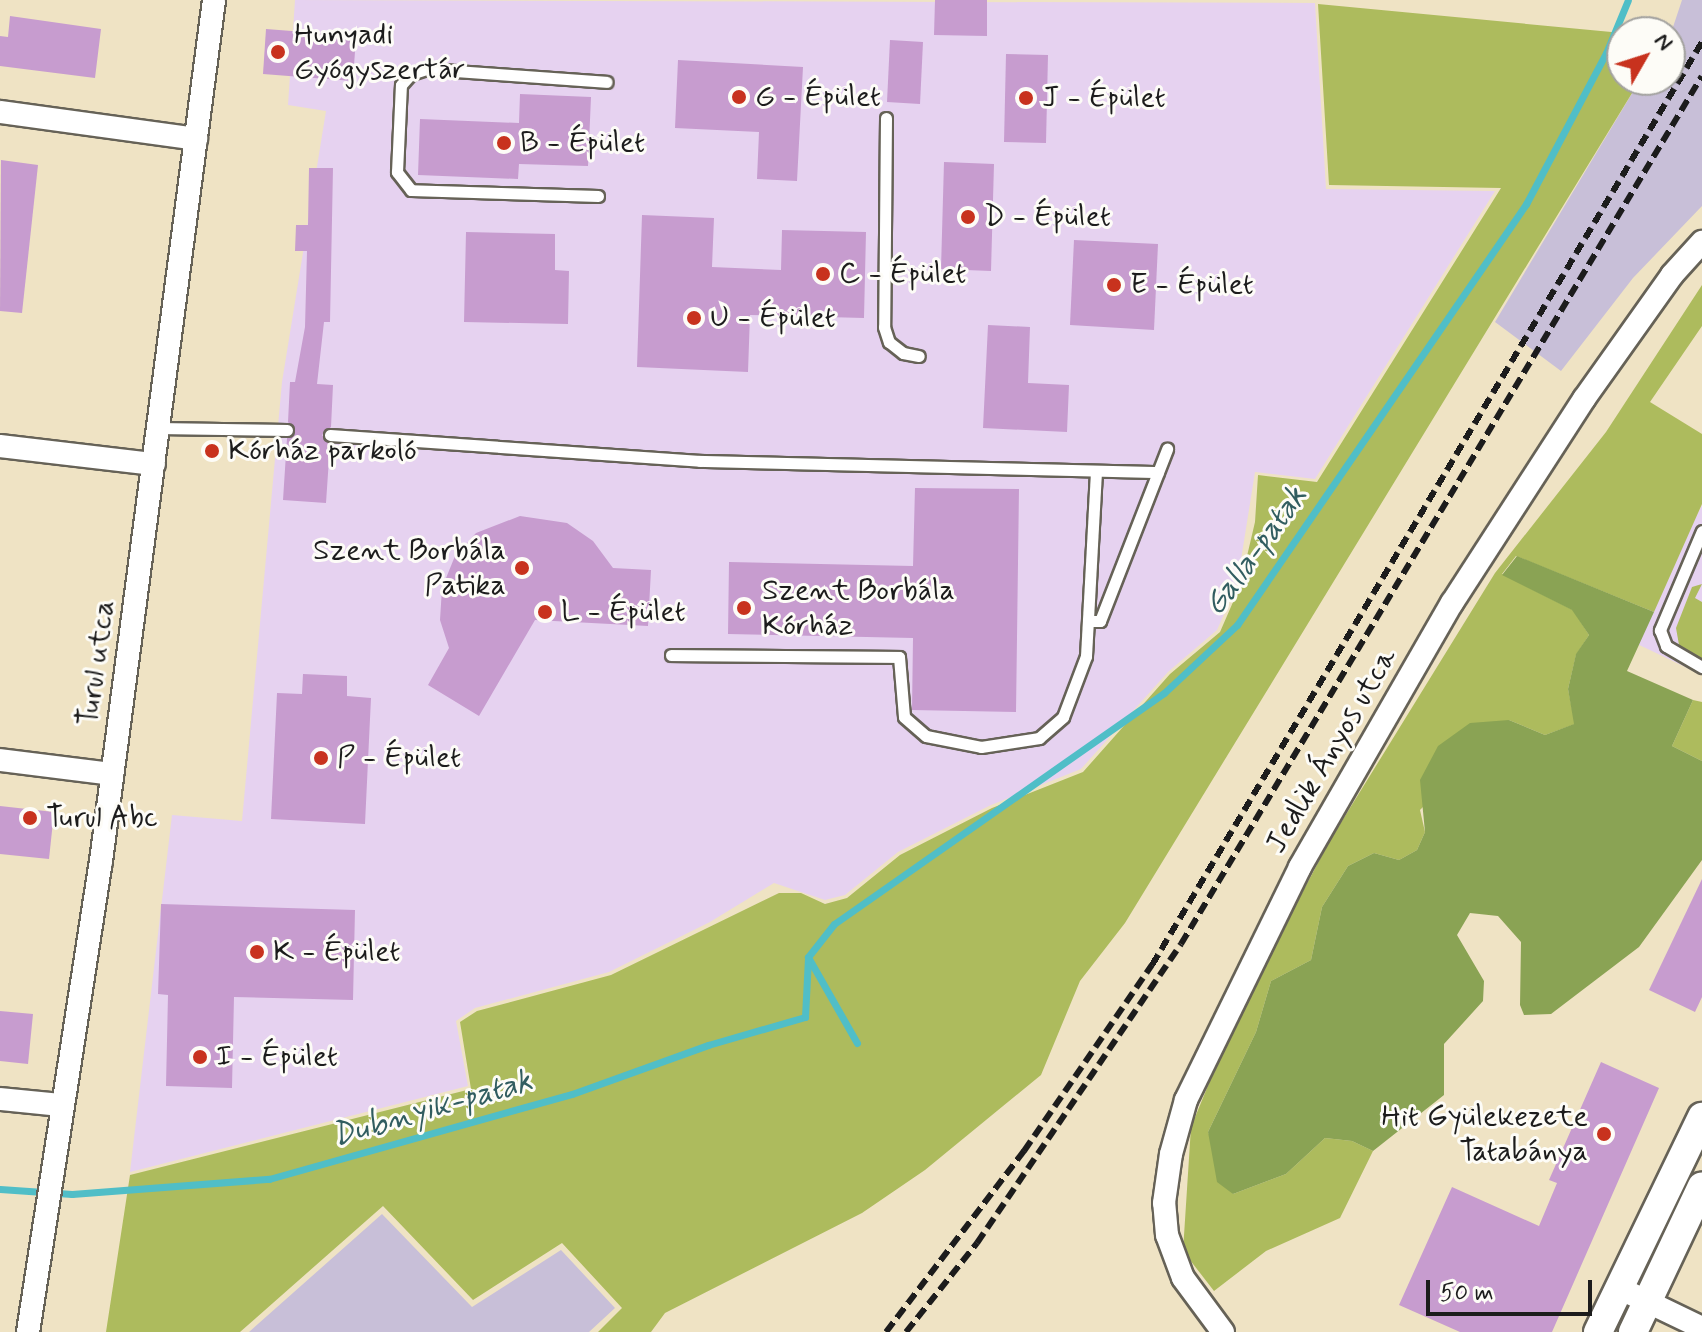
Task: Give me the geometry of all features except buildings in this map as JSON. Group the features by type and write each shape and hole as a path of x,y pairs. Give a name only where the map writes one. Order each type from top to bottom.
{"street":[{"name":"Turul utca","path":"28,1332 112,774 214,0"},
{"path":"0,112 196,139"},
{"name":"Jedlik Ányos utca","path":"1223,1332 1183,1278 1167,1235 1164,1203 1171,1154 1186,1100 1300,867 1452,603 1584,399 1672,275 1702,242"},
{"path":"0,446 154,464"},
{"path":"0,760 112,774"},
{"path":"0,1099 60,1105"},
{"path":"1598,1332 1702,1117"},
{"path":"1633,1332 1702,1186"},
{"path":"1619,1288 1702,1328"}],"lane":[{"path":"598,196 411,190 397,172 401,85 411,74 426,69 607,82"},
{"path":"886,118 884,327 889,342 903,353 919,356"},
{"path":"158,428 287,430"},
{"path":"330,435 700,461 1158,472"},
{"path":"1089,621 1100,621 1167,449"},
{"path":"671,655 899,657 904,717 926,736 981,747 1039,738 1063,717 1086,656 1096,471"},
{"path":"1702,531 1660,630 1666,646 1702,667"}],"shaded area":[{"name":"Szent Borbála Kórház","path":"295,0 1315,3 1326,189 1495,191 1315,479 1255,472 1237,585 1217,630 1168,672 1081,769 991,805 898,852 845,895 825,900 774,883 710,922 609,972 475,1008 456,1021 468,1086 130,1172 172,815 242,821 282,382 326,111 288,105"},
{"path":"1682,0 1702,0 1702,206 1633,278 1561,371 1495,322 1630,96 1686,96 1686,16 1677,16"},
{"path":"1702,505 1702,675 1631,641"},
{"path":"382,1214 472,1307 561,1250 615,1308 589,1332 249,1332"}],"green space":[{"path":"1318,4 1606,31 1606,96 1630,96 1125,923 1080,981 1041,1075 925,1170 862,1213 665,1313 651,1332 598,1332 622,1308 562,1243 473,1300 383,1206 240,1332 106,1332 130,1175 471,1089 460,1022 477,1011 611,975 779,893 801,893 825,904 847,898 900,855 992,808 1083,772 1170,674 1220,632 1240,586 1255,522 1258,475 1317,482 1501,188 1329,185"},
{"path":"1702,285 1702,326 1650,402 1702,434 1702,504 1654,612 1516,556 1502,574 1573,610 1589,635 1576,655 1568,689 1575,724 1545,735 1509,720 1420,810 1425,832 1417,850 1399,860 1374,853 1348,866 1322,907 1311,960 1271,981 1256,1032 1208,1132 1233,1194 1286,1174 1325,1138 1352,1141 1373,1151 1340,1218 1266,1251 1214,1291 1183,1251 1191,1127 1235,1020 1329,842 1495,573 1606,432"},
{"path":"1517,556 1654,612 1627,671 1693,700 1672,746 1702,761 1702,860 1639,947 1551,1014 1524,1015 1520,1005 1521,942 1498,916 1470,913 1457,935 1484,981 1483,1001 1444,1044 1444,1095 1373,1151 1352,1141 1325,1138 1286,1174 1233,1194 1217,1182 1208,1132 1256,1032 1271,981 1311,960 1322,907 1348,866 1374,853 1399,860 1417,850 1425,832 1420,780 1438,746 1470,723 1509,720 1545,735 1574,724 1568,689 1576,654 1589,635 1572,610 1502,575"},
{"path":"1702,584 1695,598 1702,602 1702,659 1679,645 1676,628 1692,587"},
{"path":"1693,700 1702,702 1702,761 1672,746"}],"waterway":[{"name":"Galla-patak","path":"857,1043 808,957 834,924 1164,693 1237,625 1526,204 1606,53 1628,0"},
{"name":"Dubnyik-patak","path":"0,1189 72,1194 269,1179 572,1094 708,1045 805,1017 808,958"}],"railway":[{"path":"886,1332 1024,1151 1152,965 1702,42"},
{"path":"906,1332 977,1243 1181,944 1702,76"}],"place":[{"name":"Hunyadi Gyógyszertár","path":"278,52"},
{"name":"G - Épület","path":"739,97"},
{"name":"J - Épület","path":"1026,98"},
{"name":"B - Épület","path":"504,143"},
{"name":"D - Épület","path":"968,217"},
{"name":"C - Épület","path":"823,274"},
{"name":"E - Épület","path":"1114,285"},
{"name":"U - Épület","path":"694,318"},
{"name":"Kórház parkoló","path":"212,451"},
{"name":"Szent Borbála Patika","path":"522,568"},
{"name":"Szent Borbála Kórház","path":"744,608"},
{"name":"L - Épület","path":"545,612"},
{"name":"P - Épület","path":"321,758"},
{"name":"Turul Abc","path":"30,818"},
{"name":"K - Épület","path":"257,952"},
{"name":"I - Épület","path":"200,1057"},
{"name":"Hit Gyülekezete Tatabánya","path":"1604,1134"}]}
